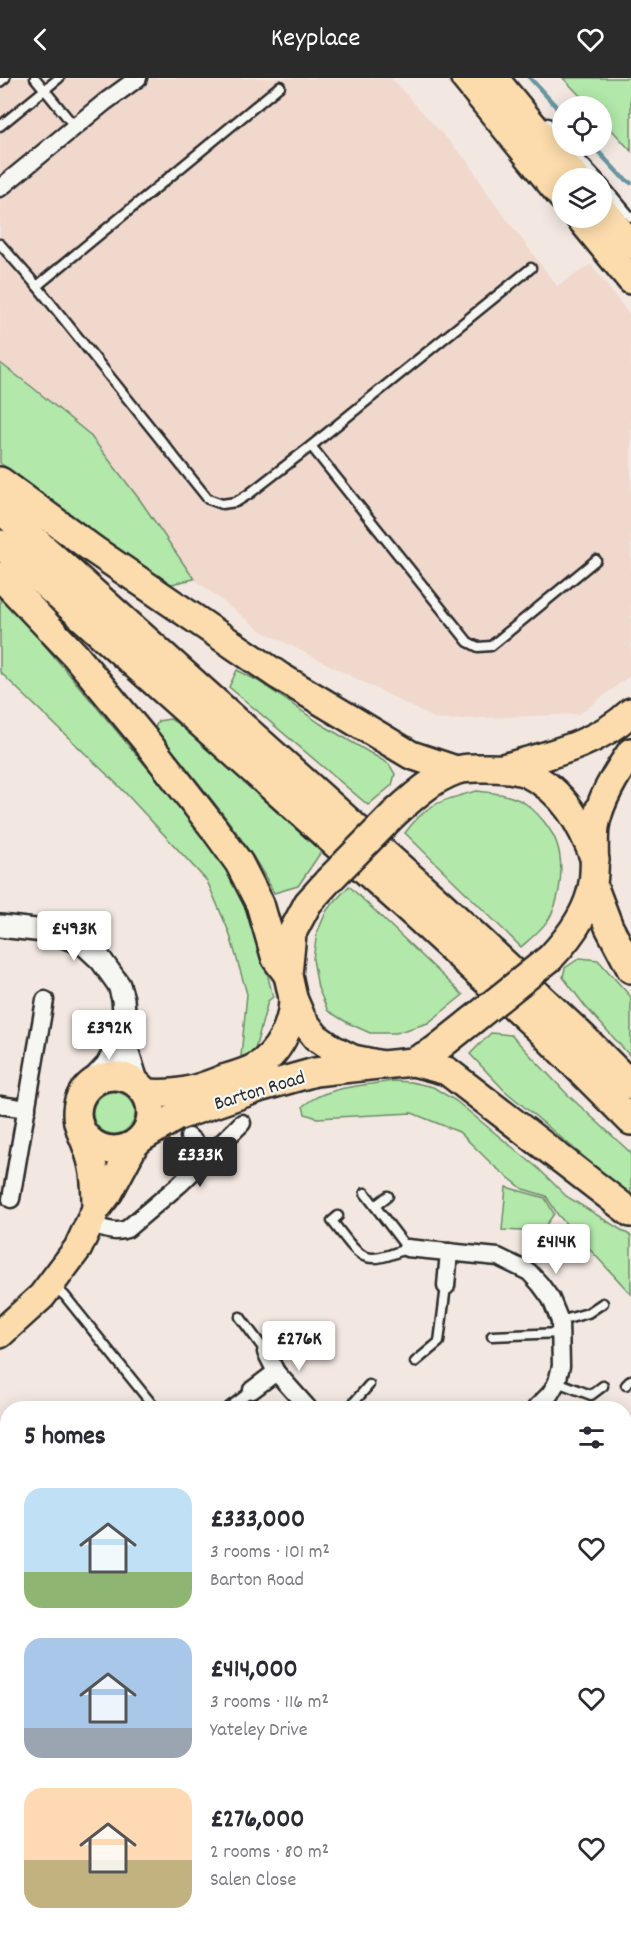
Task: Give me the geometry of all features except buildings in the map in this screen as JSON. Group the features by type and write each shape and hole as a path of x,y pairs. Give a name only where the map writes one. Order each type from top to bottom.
{"main road":[{"path":"465,78 552,184"},
{"path":"505,83 569,168"},
{"path":"612,221 631,245"},
{"path":"588,228 631,280"},
{"path":"0,482 94,550 279,676 411,755 456,770 502,768 527,773 559,797 584,831 609,927 631,969"},
{"path":"0,509 441,904 631,1085"},
{"path":"0,544 414,914 541,1032 631,1121"},
{"path":"0,576 75,656 140,733 239,863 260,904 276,959 291,986 302,1019 316,1037 353,1059 382,1065"},
{"path":"502,768 588,741 624,719 631,712"},
{"path":"412,1062 435,1050 550,958 566,941 582,915 594,872 595,828 604,798 631,752"},
{"name":"Barton Road","path":"142,1088 181,1094 256,1067 276,1048 293,1014 292,933 308,903 394,814 437,780 456,770"},
{"path":"412,1062 437,1067 455,1076 631,1213"},
{"name":"Barton Road","path":"138,1141 176,1117 262,1087 315,1072 412,1062"},
{"path":"0,1334 24,1314 52,1284 78,1248 93,1217 138,1141 149,1127 150,1104 142,1088 128,1078 116,1075 91,1082 82,1092 77,1104 76,1117 93,1161 96,1181 93,1217"},
{"path":"80,1130 87,1140 98,1148 111,1151 123,1150 138,1141"}],"street":[{"path":"0,188 138,78"},
{"path":"0,926 53,932 85,945 101,960 119,985 123,999 127,1049 142,1088"},
{"path":"11,1199 45,1000"},
{"path":"91,1082 106,1065 126,1029"},
{"path":"0,1105 27,1109"},
{"name":"Barton Road","path":"93,1217 111,1231 120,1232 126,1229 180,1184 242,1123"},
{"path":"189,1137 209,1156"},
{"path":"407,1248 498,1257 529,1272 551,1299 561,1327 561,1366 557,1382 543,1401"},
{"path":"446,1286 449,1252"},
{"path":"266,1352 276,1372 302,1401"},
{"path":"252,1390 276,1372"}],"lane":[{"path":"0,82 6,78"},
{"path":"35,78 75,127"},
{"path":"0,126 59,78"},
{"path":"503,78 505,83"},
{"path":"37,286 280,86"},
{"path":"542,117 552,128"},
{"path":"577,156 589,168"},
{"path":"612,195 631,217"},
{"path":"0,244 37,286 208,500 222,504 236,502 249,494 531,268"},
{"path":"311,446 468,642 478,647 491,646 596,561"},
{"path":"338,1216 332,1221 360,1256 379,1259 407,1248 365,1193"},
{"path":"375,1206 388,1196"},
{"path":"52,1284 65,1296 149,1401"},
{"path":"415,1362 440,1342 446,1286"},
{"path":"492,1336 561,1327 603,1303"},
{"path":"240,1317 266,1352"},
{"path":"557,1382 591,1395 603,1386"},
{"path":"355,1401 369,1384"},
{"path":"237,1401 252,1390"}],"shaded area":[{"path":"0,78 391,78 469,163 490,197 557,286 591,264 631,317 631,675 580,714 438,720 260,630 194,579 140,500 89,434 0,363"}],"green space":[{"path":"563,78 631,78 631,151 612,130 612,96 580,96"},
{"path":"0,363 89,434 140,500 194,579 167,585 81,525 0,463"},
{"path":"0,596 26,623 223,858 253,915 273,997 268,1001 253,1057 241,1056 247,994 229,932 207,881 118,785 0,672"},
{"path":"237,670 389,764 395,774 392,785 368,805 229,687"},
{"path":"170,719 187,729 321,852 298,886 274,893 234,828 155,728 158,721"},
{"path":"477,791 509,796 526,804 544,822 557,844 561,871 554,909 544,925 521,947 405,833 421,815 436,804"},
{"path":"349,886 463,995 428,1023 396,1033 370,1033 328,1011 318,988 313,959 317,933 327,910"},
{"path":"580,958 598,960 631,997 631,1057 585,1006 563,977 565,968"},
{"path":"491,1033 511,1035 568,1095 631,1153 631,1196 504,1090 470,1054"},
{"path":"393,1081 433,1087 456,1101 539,1169 566,1196 631,1236 631,1294 558,1215 546,1196 523,1189 495,1167 459,1132 412,1113 317,1118 305,1114 303,1106 323,1094"},
{"path":"114,1092 129,1098 135,1113 129,1128 114,1134 99,1128 93,1113 99,1098"},
{"path":"506,1187 545,1198 554,1214 541,1232 502,1230"}],"waterway":[{"path":"530,78 552,102"},
{"path":"602,156 622,177 631,183"}]}
